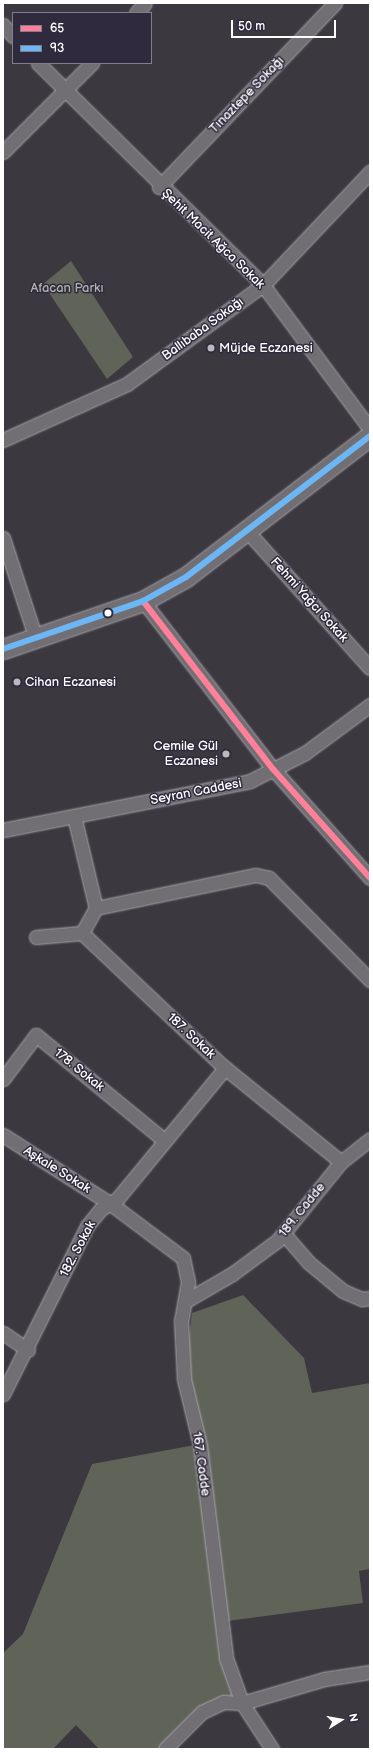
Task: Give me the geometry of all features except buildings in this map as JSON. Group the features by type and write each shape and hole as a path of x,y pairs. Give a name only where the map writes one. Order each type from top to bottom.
{"main road":[{"path":"3,648 36,640 143,601 186,577 370,436"}],"street":[{"path":"137,12 145,3"},
{"name":"Tınaztepe Sokağı","path":"159,187 335,3"},
{"path":"3,25 12,35"},
{"name":"Şehit Macit Ağca Sokak","path":"39,64 65,93 159,187 263,285 370,429"},
{"path":"3,152 65,93 91,64"},
{"name":"Ballıbaba Sokağı","path":"3,440 127,384 263,285 370,172"},
{"name":"Fehmi Yağcı Sokak","path":"247,531 370,668"},
{"path":"3,538 36,640"},
{"path":"143,601 273,769 370,878"},
{"name":"Seyran Caddesi","path":"3,830 250,781 305,753 370,705"},
{"path":"36,937 82,933 96,908 74,816"},
{"path":"96,908 256,875 269,878 370,980"},
{"name":"187. Sokak","path":"82,933 225,1068 341,1162"},
{"name":"178. Sokak","path":"3,1078 36,1035 164,1140"},
{"name":"182. Sokak","path":"3,1394 28,1350 87,1226 101,1209 111,1204 225,1068"},
{"name":"Aşkale Sokak","path":"3,1135 111,1204"},
{"name":"189. Cadde","path":"188,1300 232,1274 284,1234 341,1162 370,1139"},
{"name":"167. Cadde","path":"111,1204 183,1258 188,1282 188,1300 181,1320 184,1379 200,1445 226,1658 242,1703 272,1749"},
{"path":"284,1234 308,1262 344,1291 362,1299 370,1298"},
{"path":"3,1333 28,1350"},
{"path":"165,1749 202,1712 223,1702 242,1703 324,1679 370,1672"}],"green space":[{"name":"Afacan Parkı","path":"71,261 133,357 107,379 43,284"},
{"path":"243,1295 304,1358 312,1393 370,1383 370,1569 359,1571 363,1603 220,1622 242,1703 223,1702 165,1749 99,1749 76,1725 53,1749 3,1749 3,1653 23,1634 92,1464 200,1444 184,1379 192,1313"}],"transit line":[{"name":"93","path":"3,649 143,601 186,577 370,436"},
{"name":"65","path":"143,601 273,769 370,878"}],"place":[{"name":"Müjde Eczanesi","path":"211,348"},
{"name":"Cihan Eczanesi","path":"17,682"},
{"name":"Cemile Gül Eczanesi","path":"226,754"}]}
